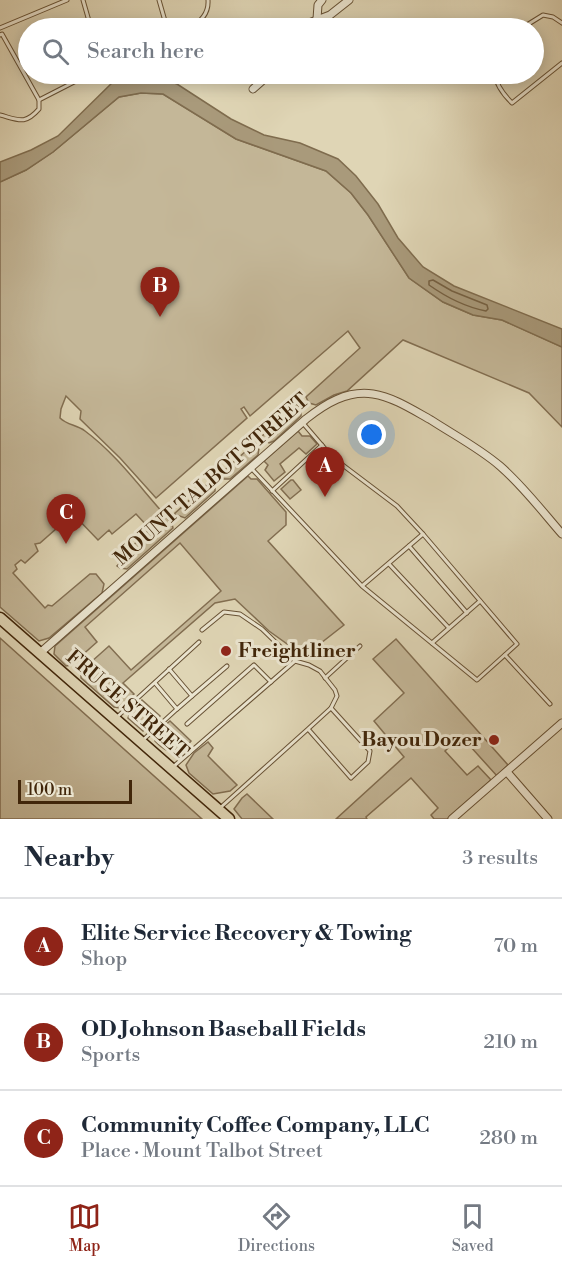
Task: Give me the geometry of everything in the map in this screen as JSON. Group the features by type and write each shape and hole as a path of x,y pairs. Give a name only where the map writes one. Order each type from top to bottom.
{"main road":[{"name":"FRUGE STREET","path":"0,618 229,819"}],"street":[{"path":"318,18 318,5 322,0"},
{"path":"321,18 330,15 349,0"},
{"path":"253,89 259,84"},
{"name":"MOUNT TALBOT STREET","path":"40,653 302,422 326,403 347,395 372,394 393,400 476,448 499,465 520,486 562,534"},
{"path":"452,819 562,723"},
{"path":"507,772 548,819"}],"lane":[{"path":"29,18 67,0"},
{"path":"83,0 88,18"},
{"path":"159,0 164,18"},
{"path":"203,18 206,14 208,0"},
{"path":"538,18 543,15 553,17 562,23"},
{"path":"18,23 0,32 18,63"},
{"path":"544,77 562,63"},
{"path":"0,115 23,121 32,118 39,109 39,100 30,84"},
{"path":"39,100 70,84"},
{"path":"498,84 512,103 536,84"},
{"path":"251,467 362,586 477,680 517,645 397,506 332,457 302,422"},
{"path":"272,491 322,445"},
{"path":"362,586 423,534"},
{"path":"409,546 467,613"},
{"path":"388,564 449,628"},
{"path":"432,643 480,602"},
{"path":"202,630 225,612 240,614 262,629 295,661 309,664 320,671 337,696 331,708 219,809"},
{"path":"116,718 198,642"},
{"path":"325,678 360,646"},
{"path":"505,655 550,704"},
{"path":"172,768 295,661"},
{"path":"187,724 254,665 271,682"},
{"path":"142,742 227,666"},
{"path":"169,669 192,696"},
{"path":"154,683 177,709"},
{"path":"308,729 351,778 368,762 370,751 331,708"}],"shaded area":[{"path":"141,93 163,94 236,139 326,171 351,193 409,278 443,302 473,315 502,320 562,347 562,427 529,393 403,340 347,391 316,405 309,403 306,397 360,348 348,331 250,416 244,407 241,409 247,418 156,498 80,419 81,411 66,396 60,418 85,431 106,449 164,514 173,528 127,569 117,566 123,560 122,556 150,529 136,514 112,534 109,530 98,540 73,514 40,543 35,544 38,551 25,563 21,560 15,565 17,569 13,573 45,608 48,605 52,606 90,574 96,574 104,584 102,593 49,638 39,641 0,607 0,182 26,170 53,152 119,97"},
{"path":"297,405 301,416 274,441 269,443 261,437"},
{"path":"298,431 302,436 310,436 317,444 306,454 299,448 280,464 285,472 274,481 265,470 268,465 264,461"},
{"path":"255,443 259,448 258,455 230,479 224,479 220,474"},
{"path":"323,452 335,464 323,475 312,463"},
{"path":"248,476 251,479 257,479 286,512 286,525 268,541 344,625 312,650 306,644 297,651 269,631 235,599 215,603 123,683 134,694 120,708 114,707 81,678 81,671 109,646 131,670 221,591 180,543 85,627 97,642 71,665 66,666 54,654 55,646"},
{"path":"212,480 215,482 215,491 185,518 174,514"},
{"path":"291,480 301,490 290,499 281,489"},
{"path":"0,638 202,819 0,819"},
{"path":"396,639 508,765 497,776 461,736 445,751 467,775 478,766 491,780 447,819 434,819 431,815 438,808 411,778 366,817 367,819 336,819 404,757 374,721 404,693 373,659"},
{"path":"142,700 160,716 143,731 128,718 131,710"},
{"path":"170,721 191,741 182,750 168,751 155,741 156,733"},
{"path":"208,742 213,748 208,756 237,785 230,791 213,794 189,773 186,765 194,753"},
{"path":"247,794 273,819 242,819 234,809"}],"water":[{"path":"111,84 177,84 231,119 264,135 300,143 338,159 356,176 378,204 398,238 423,267 454,286 562,329 562,347 502,320 473,315 443,302 409,278 351,193 326,171 236,139 163,94 141,93 119,97 53,152 26,170 0,182 0,162 58,136"}],"place":[{"name":"OD Johnson Baseball Fields","path":"160,317"},
{"name":"Elite Service Recovery & Towing","path":"325,497"},
{"name":"Community Coffee Company, LLC","path":"66,544"},
{"name":"Freightliner","path":"226,651"},
{"name":"Bayou Dozer","path":"494,740"}]}
